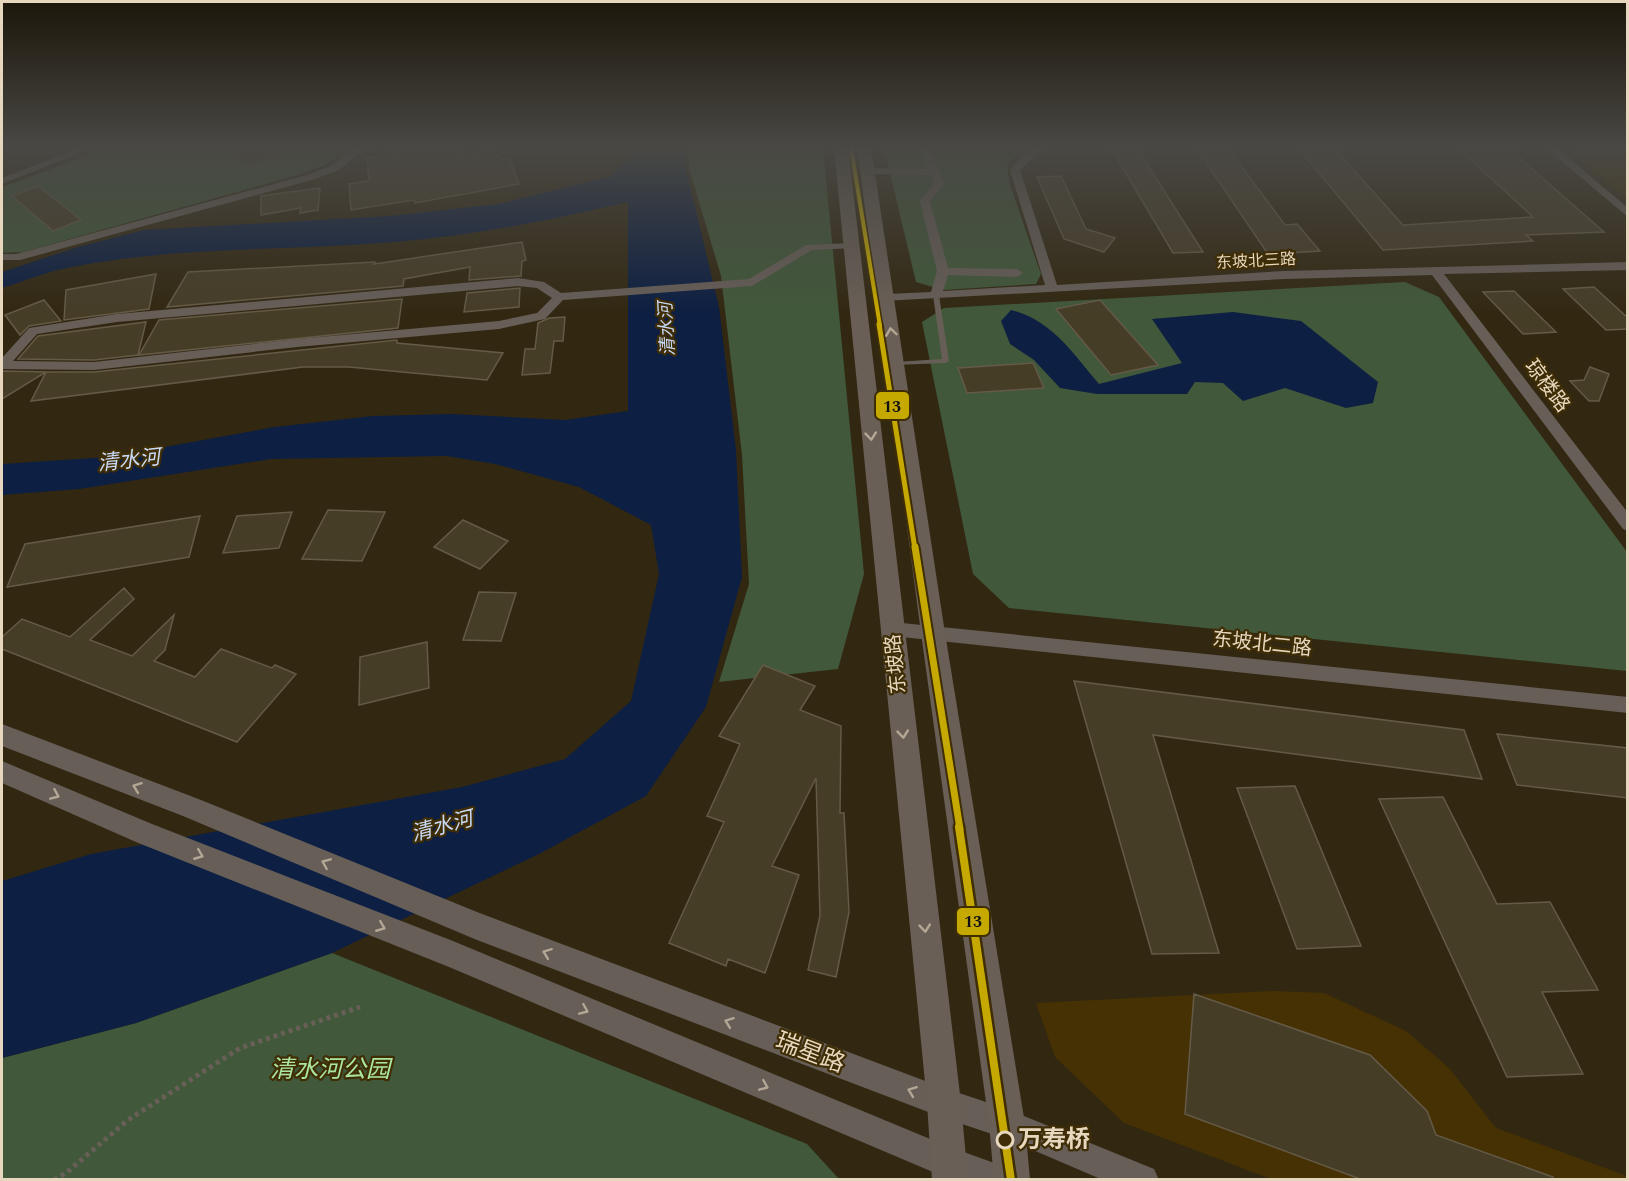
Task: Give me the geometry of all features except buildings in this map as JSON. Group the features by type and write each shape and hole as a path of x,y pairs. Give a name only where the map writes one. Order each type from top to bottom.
{"main road":[{"name":"东坡路","path":"847,203 944,1103 949,1171"},
{"name":"东坡路","path":"873,203 933,633 1006,1124 1012,1179"}],"street":[{"path":"2,257 16,258 216,203"},
{"path":"926,203 943,271 936,296"},
{"path":"1025,203 1052,289"},
{"path":"1615,203 1628,214"},
{"path":"559,297 541,316 499,325 297,343 94,366 2,365 33,331 117,318 518,282 540,285 559,297 737,284 752,282 810,247 851,246"},
{"name":"东坡北三路","path":"887,298 1284,275 1628,266"},
{"path":"943,271 1017,273"},
{"name":"琼楼路","path":"1436,272 1628,525"},
{"name":"东坡北二路","path":"892,629 1628,705"},
{"name":"瑞星路","path":"2,735 192,808 477,926 944,1103 1006,1124 1143,1179"},
{"path":"2,772 145,833 453,955 949,1171 1000,1179"}],"lane":[{"path":"896,364 946,361 936,296"}],"path":[{"path":"54,1179 66,1173 128,1120 240,1048 360,1006"}],"shaded area":[{"path":"1274,991 1324,993 1406,1031 1449,1068 1496,1128 1627,1176 1627,1179 1271,1179 1124,1123 1055,1057 1036,1003"}],"green space":[{"path":"2,203 198,203 23,252 2,253"},
{"path":"699,203 828,203 864,574 838,669 719,682 749,584 742,455 721,276"},
{"path":"897,203 1016,203 1041,274 1036,284 943,290 916,282"},
{"path":"1405,282 1439,297 1627,552 1627,671 1009,608 973,574 922,322 944,308"},
{"name":"清水河公园","path":"332,953 807,1144 839,1179 2,1180 2,1058 136,1023"}],"water":[{"path":"623,203 453,236 353,245 189,252 107,261 59,270 2,288 2,272 78,247 144,230 389,216 498,204"},
{"name":"清水河","path":"628,203 694,203 719,307 736,450 742,577 706,707 646,796 539,854 332,953 136,1023 2,1058 2,881 91,854 462,787 565,759 631,701 659,574 651,525 579,487 495,464 446,456 271,459 79,489 2,495 2,464 109,457 275,427 373,416 451,414 565,420 628,411"},
{"path":"1011,310 1025,315 1050,330 1071,350 1099,384 1182,363 1152,319 1233,312 1301,321 1378,382 1373,403 1346,408 1285,388 1243,401 1223,383 1195,382 1187,394 1097,394 1060,388 1034,360 1010,344 1001,321"}],"transit line":[{"name":"13","path":"860,203 949,757 1011,1180"}],"place":[{"name":"万寿桥","path":"1005,1140"}]}
